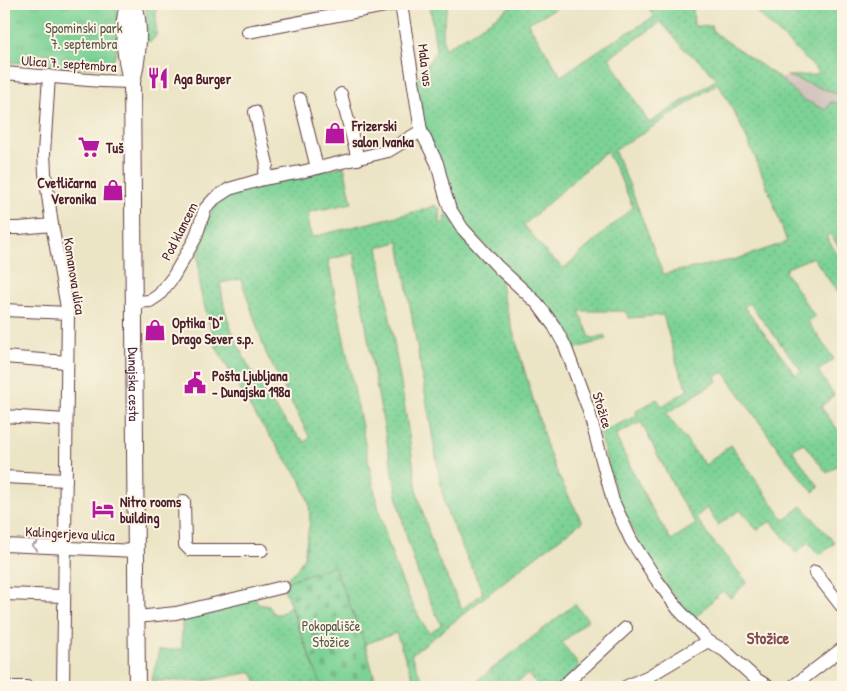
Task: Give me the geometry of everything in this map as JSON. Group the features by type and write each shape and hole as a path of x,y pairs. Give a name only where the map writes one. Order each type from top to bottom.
{"main road":[{"name":"Dunajska cesta","path":"128,4 125,54 132,82 137,687"},
{"name":"Dunajska cesta","path":"132,82 138,58 134,4"}],"street":[{"path":"248,32 395,4"},
{"name":"Mala vas","path":"401,4 421,130"},
{"name":"Ulica 7. septembra","path":"4,73 132,82"},
{"name":"Komanova ulica","path":"49,76 44,153 45,173 68,314 63,687"},
{"path":"340,94 358,159"},
{"path":"300,99 317,168"},
{"path":"255,112 267,164 263,179"},
{"name":"Pod klancem","path":"135,302 150,301 159,295 173,277 195,239 205,209 214,198 229,189 263,179 388,151 421,130"},
{"name":"Stožice","path":"421,130 437,163 445,194 456,220 498,267 537,303 554,326 565,346 588,408 613,501 628,533 667,596 708,641 725,651 756,679 769,687"},
{"path":"4,228 52,225"},
{"path":"4,310 68,314"},
{"path":"4,357 68,362"},
{"path":"4,416 66,420"},
{"path":"4,477 66,480"},
{"path":"184,501 185,545 190,550 262,550"},
{"name":"Kalingerjeva ulica","path":"4,545 136,551"},
{"path":"814,572 843,608"},
{"path":"136,617 176,613 283,587"},
{"path":"4,594 64,596"},
{"path":"562,687 598,651 626,628"},
{"path":"625,687 649,676 708,641"},
{"path":"792,687 843,648"},
{"path":"4,687 27,687"}],"shaded area":[{"path":"787,76 843,96 843,107 837,103 826,110 802,99 781,79"}],"green space":[{"name":"Spominski park 7. septembra","path":"4,4 117,4 118,40 114,59 103,66 94,67 49,65 50,54 38,53 36,63 4,62"},
{"path":"146,4 156,4 156,35 153,40 147,42"},
{"path":"430,4 448,4 443,28 444,49 478,29 514,4 564,4 528,23 561,76 605,46 654,17 646,4 663,4 678,9 690,4 693,9 694,26 712,26 712,30 719,36 781,79 802,99 826,110 831,102 843,107 843,253 830,234 826,237 843,262 843,300 813,257 787,268 785,272 815,317 808,322 834,359 818,371 834,395 821,407 843,437 843,461 827,473 803,443 792,450 819,487 813,492 784,457 724,372 715,377 717,381 666,414 705,465 731,445 784,520 802,506 835,543 819,555 808,542 796,553 771,521 757,530 740,510 718,525 707,508 696,517 707,534 747,582 731,598 722,591 693,620 651,566 618,500 599,433 637,416 636,411 657,399 662,406 688,390 678,367 663,315 629,318 625,311 579,311 591,339 604,335 606,339 571,350 527,289 458,217 421,116 416,82 436,51","holes":["661,22 685,50 717,79 649,123 609,58","718,83 757,161 787,242 737,259 663,274 614,150 645,132","606,151 633,207 564,268 548,255 524,225","749,303 801,370 796,375 744,307","641,422 678,495 696,524 671,540 649,504 615,435"]},
{"path":"748,4 843,4 843,96 787,76 814,75 819,72"},
{"path":"344,166 352,203 309,212 308,225 312,237 426,209 435,205 440,209 440,223 444,224 445,216 448,215 500,274 503,296 548,450 558,475 582,522 411,655 425,687 416,687 396,633 365,644 334,566 282,583 298,568 304,557 310,521 309,503 300,479 253,412 216,347 200,290 198,257 206,226 210,214 218,202 231,193","holes":["399,242 442,491 448,515 483,593 462,609 434,550 418,496 378,247","354,253 399,506 418,574 441,625 429,633 402,583 384,529 328,260","241,279 266,353 310,438 305,442 269,400 239,348 225,310 220,283"]},
{"name":"Pokopališče Stožice","path":"334,566 365,644 377,687 322,687 282,583"},
{"path":"255,596 258,604 269,606 274,614 280,614 290,606 322,687 259,687 252,672 205,681 152,681 159,650 182,649 182,615"},
{"path":"575,604 588,620 562,643 580,666 558,687 539,687 528,674 510,687 469,687"}],"place":[{"name":"Aga Burger","path":"158,78"},
{"name":"Frizerski salon Ivanka","path":"335,133"},
{"name":"Tuš","path":"89,147"},
{"name":"Cvetličarna Veronika","path":"113,190"},
{"name":"Optika \"D\" Drago Sever s.p.","path":"155,330"},
{"name":"Pošta Ljubljana - Dunajska 198a","path":"195,383"},
{"name":"Nitro rooms building","path":"103,509"}],"district":[{"name":"Stožice","path":"768,638"}]}
